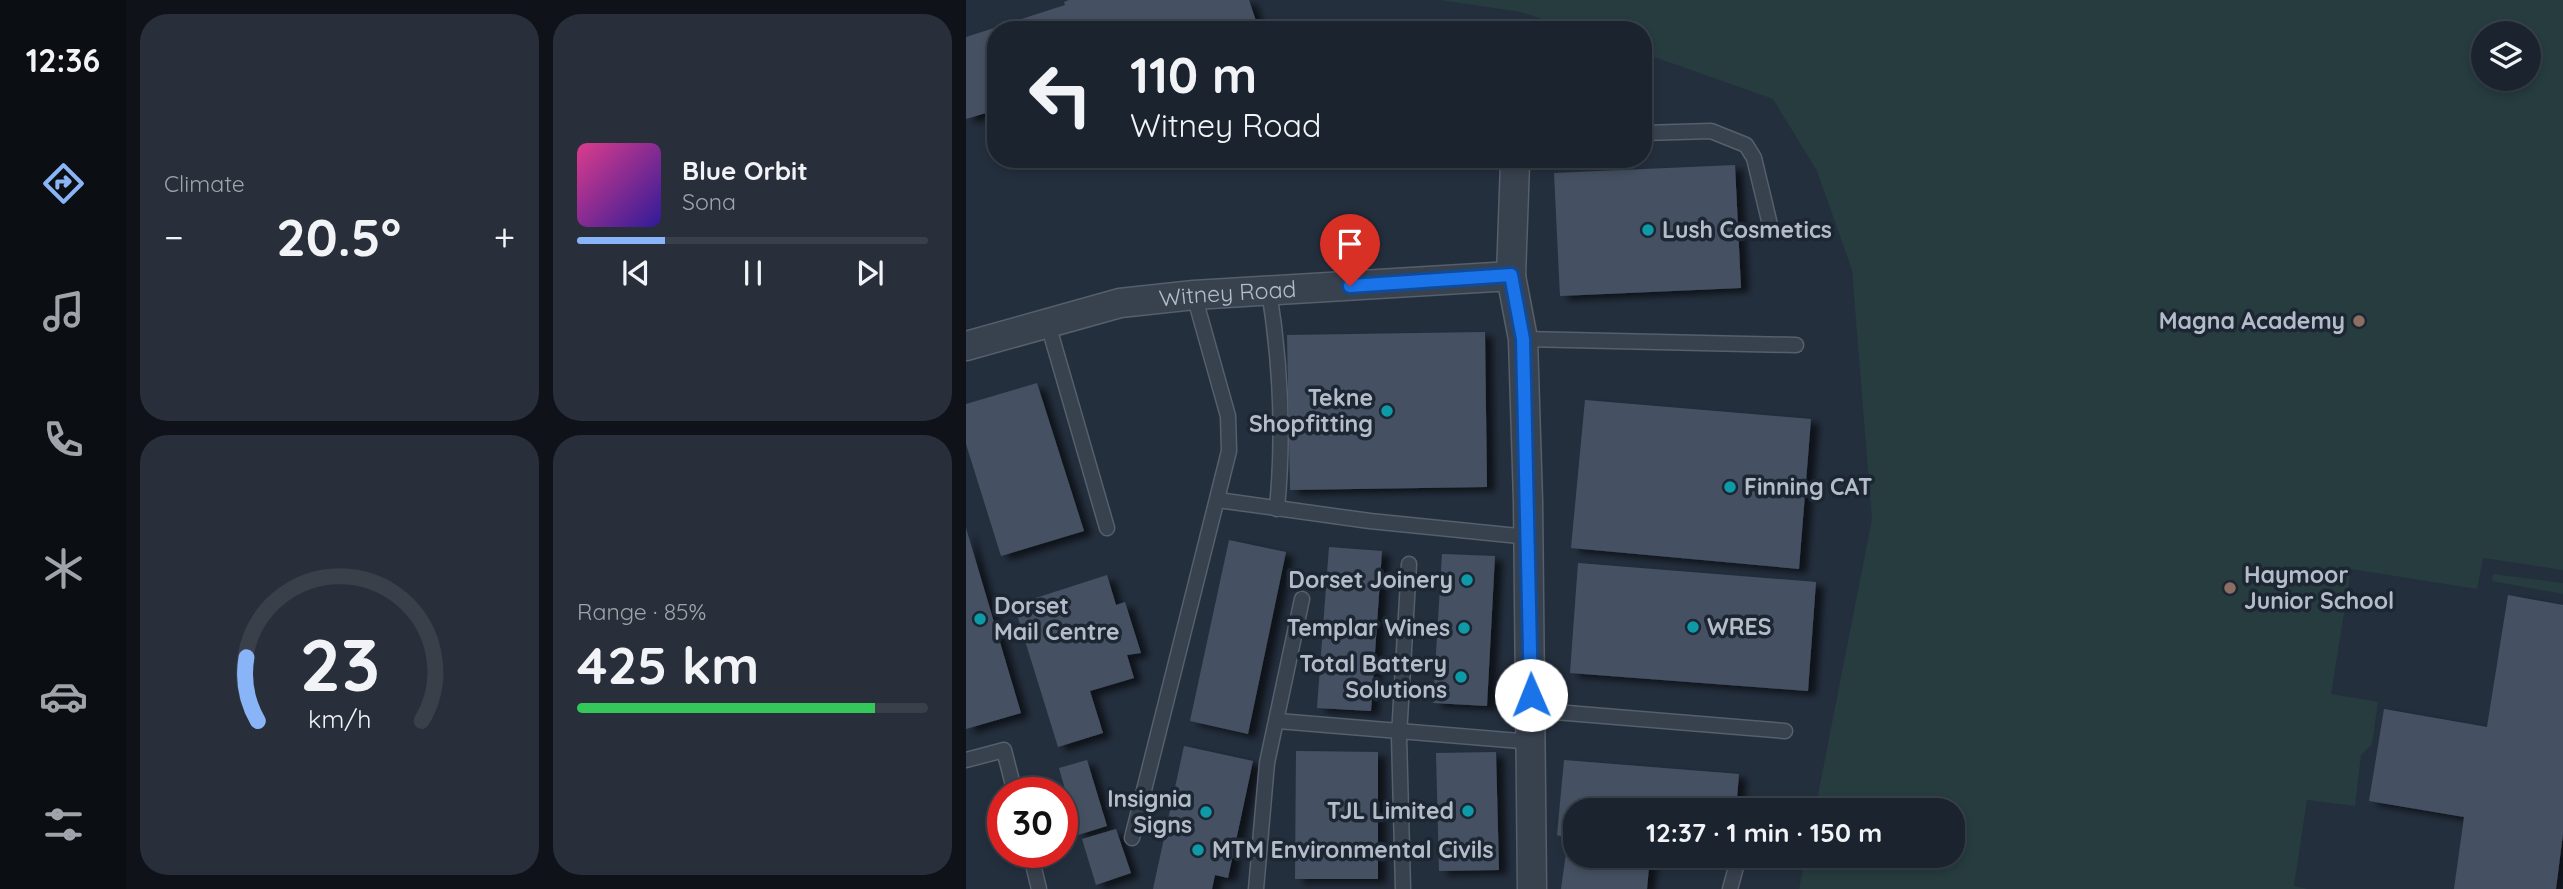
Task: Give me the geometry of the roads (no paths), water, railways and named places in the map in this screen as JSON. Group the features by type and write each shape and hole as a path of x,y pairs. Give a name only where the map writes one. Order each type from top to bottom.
{"street":[{"path":"1515,168 1511,275 1523,339 1529,537 1532,889"},
{"name":"Witney Road","path":"966,346 1120,303 1194,295 1511,275"}],"lane":[{"path":"1652,133 1711,131 1746,145 1754,158 1771,229"},
{"path":"1269,291 1279,347 1282,405 1277,509"},
{"path":"1132,838 1229,452 1228,416 1194,295"},
{"path":"1048,324 1107,528"},
{"path":"1523,339 1796,345"},
{"path":"1218,500 1529,537"},
{"path":"1403,889 1400,730 1409,564"},
{"path":"1256,889 1267,763 1302,599"},
{"path":"1531,710 1785,731"},
{"path":"1278,721 1531,742"},
{"path":"966,760 1004,750 1011,777"},
{"path":"1034,868 1039,889"},
{"path":"1730,889 1736,868"}],"place":[{"name":"Lush Cosmetics","path":"1648,230"},
{"name":"Magna Academy","path":"2359,321"},
{"name":"Tekne Shopfitting","path":"1387,411"},
{"name":"Finning CAT","path":"1730,487"},
{"name":"Dorset Joinery","path":"1467,580"},
{"name":"Haymoor Junior School","path":"2230,588"},
{"name":"Dorset Mail Centre","path":"980,619"},
{"name":"WRES","path":"1693,627"},
{"name":"Templar Wines","path":"1464,628"},
{"name":"Total Battery Solutions","path":"1461,677"},
{"name":"TJL Limited","path":"1468,811"},
{"name":"Insignia Signs","path":"1206,812"},
{"name":"MTM Environmental Civils","path":"1198,850"}]}
